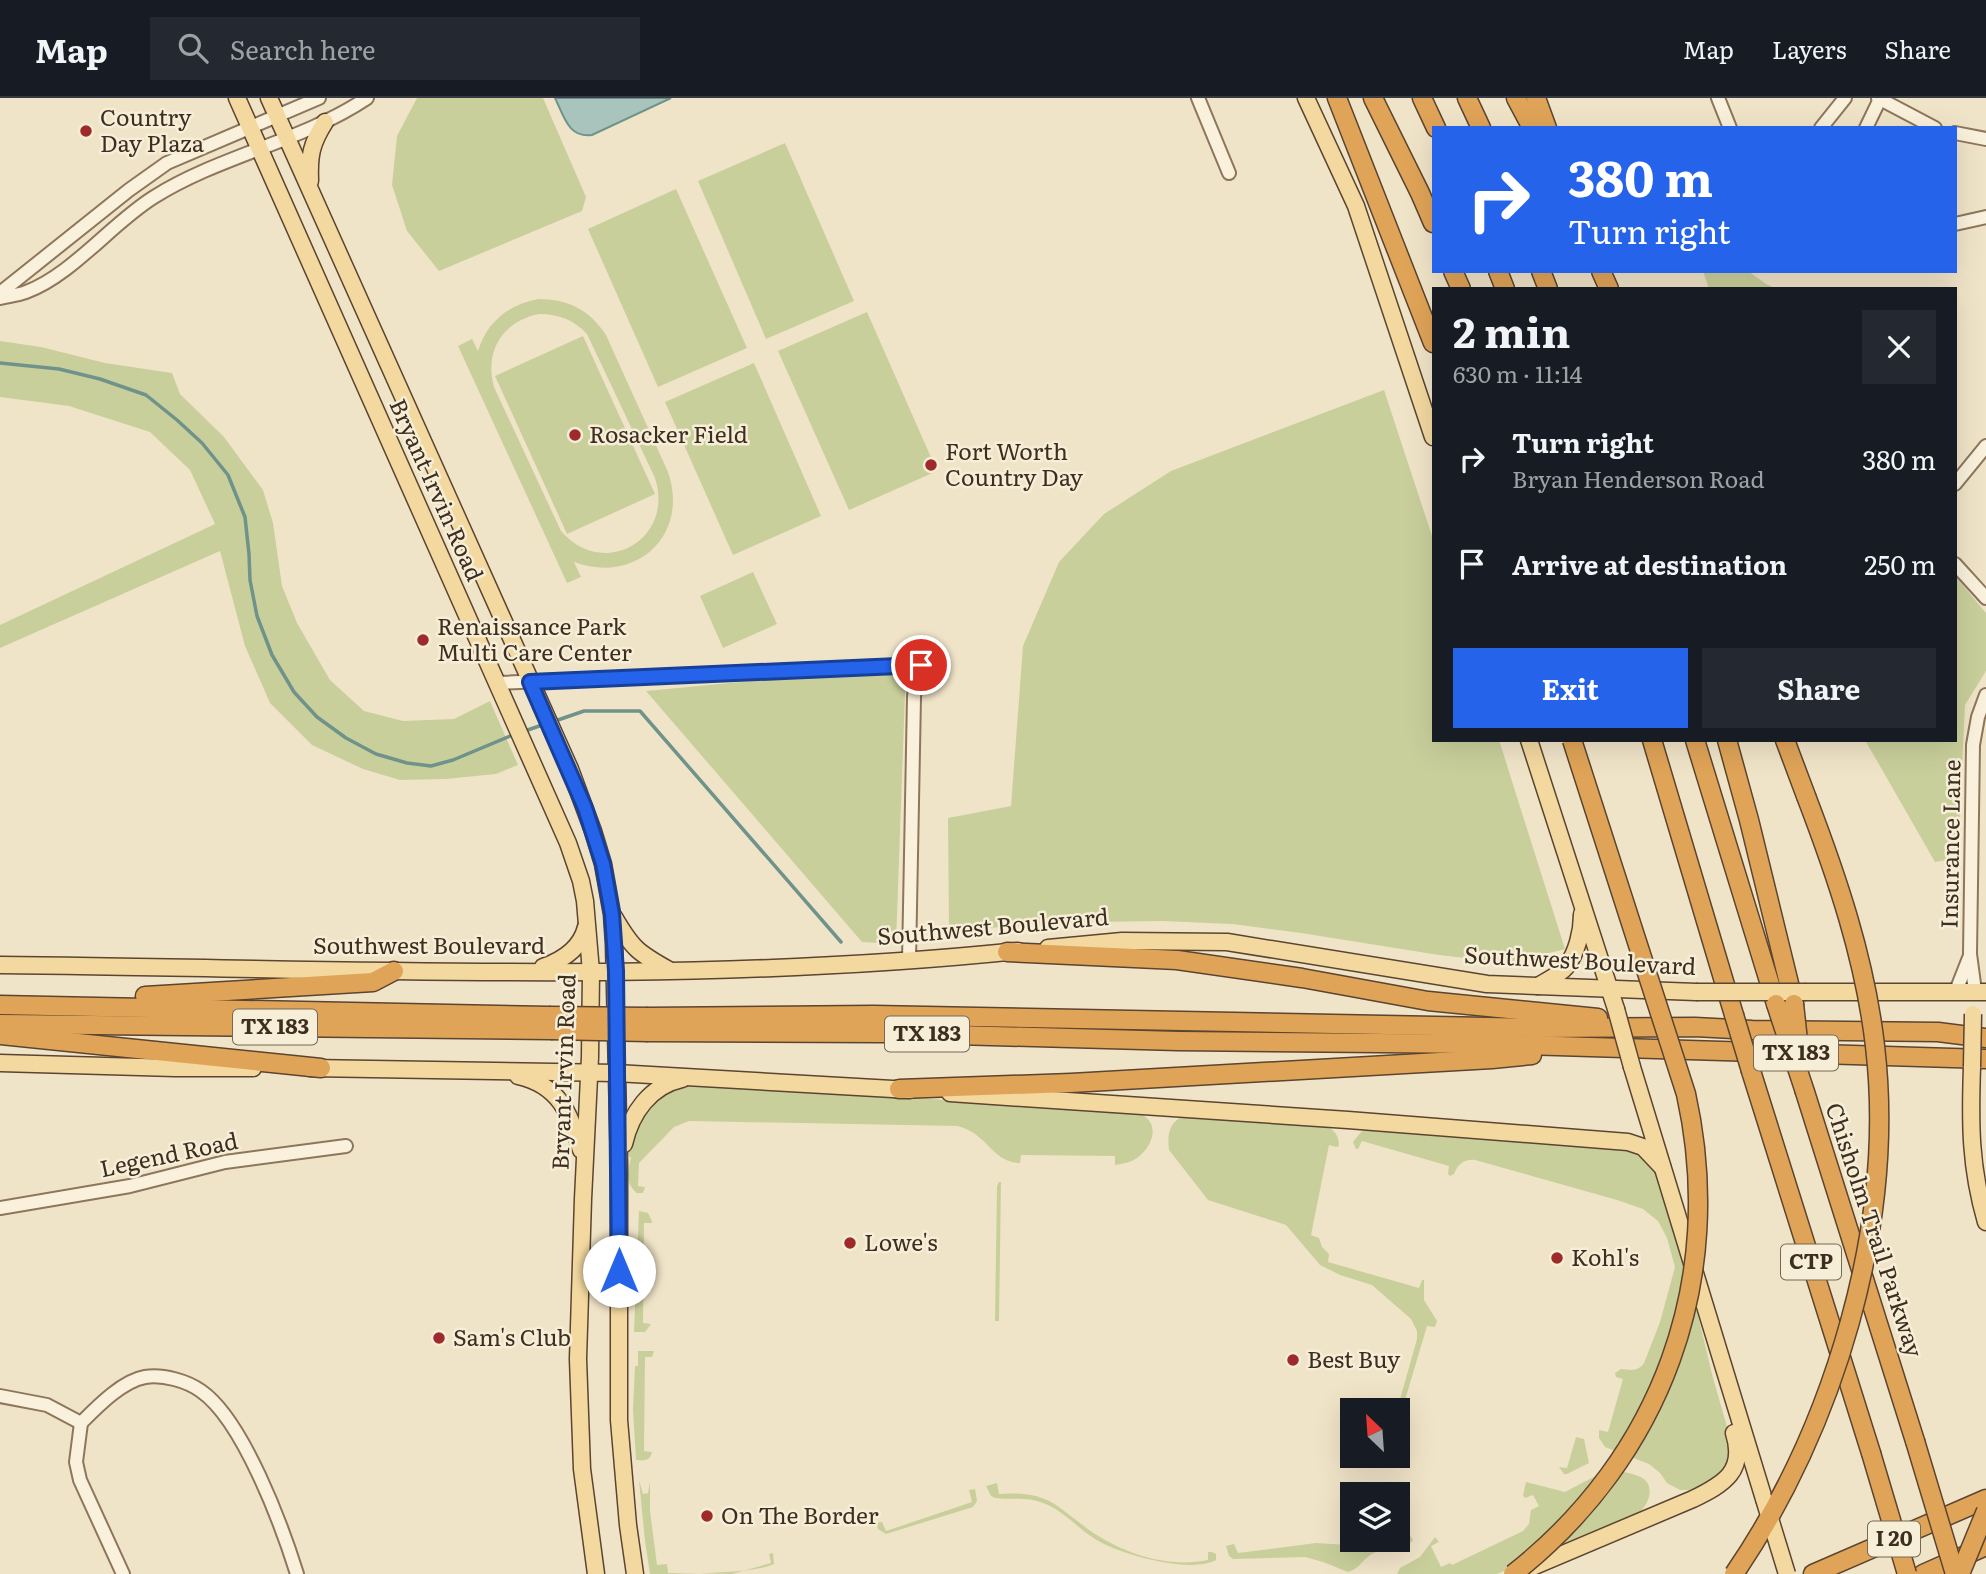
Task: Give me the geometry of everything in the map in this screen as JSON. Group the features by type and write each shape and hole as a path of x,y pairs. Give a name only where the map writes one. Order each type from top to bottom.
{"highway":[{"path":"1336,98 1432,340"},
{"path":"1373,98 1432,221"},
{"path":"1422,98 1435,126"},
{"path":"1467,98 1480,126"},
{"path":"1516,98 1531,126"},
{"path":"1536,98 1546,126"},
{"path":"1515,1574 1579,1512 1604,1482 1642,1425 1663,1383 1678,1341 1692,1277 1697,1231 1695,1154 1686,1094 1573,742"},
{"path":"1643,742 1678,826"},
{"name":"CTP","path":"1653,742 1751,1071 1907,1574"},
{"name":"Chisholm Trail Parkway","path":"1696,742 1792,1000 1805,1091 1958,1574"},
{"path":"1728,742 1792,1000"},
{"path":"1734,1574 1796,1468 1828,1390 1865,1255 1877,1174 1878,1082 1865,985 1841,891 1785,742"},
{"path":"1007,953 1177,960 1302,978 1428,1001 1695,1027"},
{"path":"67,1005 92,999 373,982 394,971"},
{"name":"TX 183","path":"0,1005 67,1005 550,1023"},
{"name":"TX 183","path":"648,1024 874,1015 1535,1028 1695,1027 1938,1032 1986,1038"},
{"name":"TX 183","path":"0,1024 648,1024 1178,1041 1488,1044 1986,1059"},
{"path":"0,1035 321,1068"},
{"path":"899,1089 1071,1083 1492,1059 1605,1048"},
{"name":"I 20","path":"1818,1572 1986,1499"},
{"path":"1958,1574 1986,1511"},
{"name":"I 20","path":"1923,1574 1986,1546"},
{"path":"1786,1574 1795,1571 1818,1572"}],"main road":[{"name":"Bryant Irvin Road","path":"237,98 575,861 585,901 591,972 590,1073 579,1315 579,1393 582,1469 596,1574"},
{"name":"Bryant Irvin Road","path":"269,98 559,745 603,864 612,914 616,971 619,1164 618,1420 635,1574"},
{"path":"1306,98 1356,206 1432,434"},
{"path":"310,191 310,156 316,136 325,122"},
{"path":"422,516 450,503"},
{"path":"1530,742 1610,989 1786,1574"},
{"path":"1538,986 1567,966 1582,926 1583,905"},
{"path":"612,914 636,950 671,971"},
{"path":"526,972 557,962 571,952 584,936 588,922"},
{"name":"Southwest Boulevard","path":"0,965 394,971 671,971 909,960 1007,953 1122,940 1227,942 1487,984 1696,992 1792,1000 1981,991"},
{"path":"1981,991 1973,1014 1971,1115 1974,1172 1986,1222"},
{"path":"0,1063 175,1068 616,1073 899,1089 1628,1142 1643,1147 1662,1167"},
{"path":"495,1071 528,1078 552,1092 568,1112 585,1160"},
{"path":"619,1164 629,1123 643,1103 664,1086 691,1077"},
{"path":"1515,1574 1693,1499 1728,1477 1738,1454 1730,1417 1731,1393"}],"street":[{"path":"0,296 129,190 167,163 319,98"},
{"path":"0,296 27,292 49,279 74,262 153,197 190,178 325,122 367,98"},
{"path":"1198,98 1229,173"},
{"path":"1718,98 1729,126"},
{"path":"1823,126 1845,98"},
{"path":"1867,126 1879,99 1931,126"},
{"path":"1957,133 1986,139"},
{"path":"1957,224 1986,217"},
{"path":"1957,482 1986,446"},
{"path":"1957,566 1986,598"},
{"path":"496,683 921,665 916,677 914,697 909,960"},
{"name":"Insurance Lane","path":"1981,991 1970,954 1973,745 1978,717 1986,695"},
{"name":"Insurance Lane","path":"1956,991 1970,954"},
{"name":"Legend Road","path":"0,1208 130,1186 225,1162 346,1146"},
{"path":"123,1574 80,1480 76,1462 80,1423 122,1388 142,1378 157,1376 187,1384 203,1392 222,1413 247,1450 297,1574"},
{"path":"0,1396 47,1405 80,1423"}],"green space":[{"path":"417,98 543,98 586,197 582,211 439,271 407,231 392,185 397,136"},
{"path":"785,143 854,301 766,339 698,181"},
{"path":"676,189 747,348 658,387 588,229"},
{"path":"1704,273 1751,273 1773,287 1708,287"},
{"path":"538,299 559,301 577,308 600,326 668,472 673,495 671,516 664,534 652,549 637,560 618,566 597,567 574,562 581,577 567,583 458,346 472,339 478,351 487,331 500,316","holes":["546,314 571,322 587,334 655,478 658,500 655,519 645,535 631,546 614,552 596,552 578,545 561,531 494,387 492,361 499,340 515,323"]},
{"path":"867,312 937,471 849,510 778,351"},
{"name":"Rosacker Field","path":"583,336 655,494 567,534 495,376"},
{"path":"0,341 41,347 105,363 172,373 180,394 224,437 263,490 273,523 282,586 297,623 330,680 364,711 403,721 454,719 490,701 518,765 496,774 400,780 363,769 312,745 270,703 245,646 220,551 0,648 0,625 215,524 190,470 150,432 69,406 0,397"},
{"path":"754,363 821,516 733,555 665,402"},
{"path":"1384,390 1432,536 1432,742 1500,742 1565,949 1509,963 1232,924 1092,922 949,930 948,818 1011,806 1023,646 1059,562 1104,514 1171,471"},
{"path":"753,572 777,624 723,648 700,596"},
{"path":"1957,578 1986,613 1986,671 1965,705 1958,858 1935,862 1866,742 1957,742"},
{"path":"906,666 896,944 862,942 646,691"},
{"path":"696,1084 1136,1112 1149,1121 1153,1133 1143,1153 1124,1163 1115,1165 1115,1156 1021,1155 1020,1163 1002,1158 976,1135 957,1126 689,1121 674,1127 639,1163 638,1186 645,1187 643,1193 637,1193 629,1181 631,1158 628,1155 640,1115 665,1092"},
{"path":"1184,1115 1326,1126 1332,1129 1339,1146 1329,1145 1311,1235 1319,1238 1322,1247 1329,1254 1328,1262 1419,1288 1424,1280 1424,1300 1437,1321 1435,1327 1427,1326 1406,1398 1400,1398 1417,1339 1417,1331 1411,1319 1372,1285 1340,1275 1320,1265 1286,1225 1208,1200 1169,1150 1170,1129"},
{"path":"1367,1129 1631,1146 1654,1167 1696,1307 1732,1444 1733,1454 1723,1475 1695,1490 1680,1490 1667,1483 1649,1464 1605,1447 1599,1438 1599,1430 1608,1432 1623,1379 1616,1377 1615,1373 1621,1369 1636,1369 1644,1363 1660,1322 1675,1267 1667,1238 1658,1221 1643,1209 1617,1200 1475,1160 1462,1163 1450,1176 1449,1166 1362,1141 1356,1149 1353,1142"},
{"path":"999,1182 999,1321 995,1321 997,1186"},
{"path":"639,1211 648,1213 652,1221 644,1223 643,1323 651,1324 645,1332 634,1332"},
{"path":"638,1351 654,1351 652,1357 645,1357 644,1451 652,1452 648,1459 642,1460 636,1460 633,1410"},
{"path":"1576,1437 1584,1439 1589,1463 1564,1474 1559,1467 1567,1468"},
{"path":"1621,1471 1636,1475 1648,1483 1650,1493 1647,1503 1637,1515 1497,1574 1397,1574 1400,1568 1420,1557 1435,1537 1439,1542 1431,1546 1441,1567 1450,1563 1452,1565 1523,1531 1529,1524 1531,1510 1539,1506 1533,1495 1525,1498 1523,1495 1526,1482 1565,1492 1603,1472"},
{"path":"639,1480 643,1494 648,1493 650,1482 650,1511 657,1565 667,1564 668,1573 697,1573 650,1574"},
{"path":"997,1483 999,1494 1042,1498 1062,1509 1095,1534 1135,1554 1164,1561 1193,1562 1208,1560 1208,1552 1212,1552 1216,1554 1216,1560 1205,1564 1173,1564 1156,1561 1121,1551 1095,1539 1060,1512 1041,1502 991,1496 986,1486"},
{"path":"975,1489 977,1501 973,1507 886,1534 878,1529 876,1523 882,1522 886,1531 972,1502 969,1490"},
{"path":"1316,1543 1340,1544 1340,1552 1377,1552 1348,1572 1305,1557 1233,1559 1226,1546 1234,1544 1238,1553"},
{"path":"773,1553 774,1564 745,1570 771,1563 769,1554"},
{"path":"745,1570 732,1574 697,1573 733,1572"}],"water":[{"path":"555,98 671,98 592,135 584,135 577,133 568,124"}],"waterway":[{"path":"0,363 59,369 100,379 146,395 202,443 228,475 245,517 250,580 257,616 272,655 294,692 317,717 346,738 376,754 407,763 431,766 453,760 515,734"},
{"path":"555,721 584,711 640,711 841,942"},
{"path":"522,732 545,724"}],"place":[{"name":"Country Day Plaza","path":"86,131"},
{"name":"Rosacker Field","path":"575,435"},
{"name":"Fort Worth Country Day","path":"931,465"},
{"name":"Renaissance Park Multi Care Center","path":"423,640"},
{"name":"Lowe's","path":"850,1243"},
{"name":"Kohl's","path":"1557,1258"},
{"name":"Sam's Club","path":"439,1338"},
{"name":"Best Buy","path":"1293,1360"},
{"name":"On The Border","path":"707,1516"}],"route":[{"path":"619,1271 616,971 612,914 603,864 585,808 530,682 921,665"}]}
